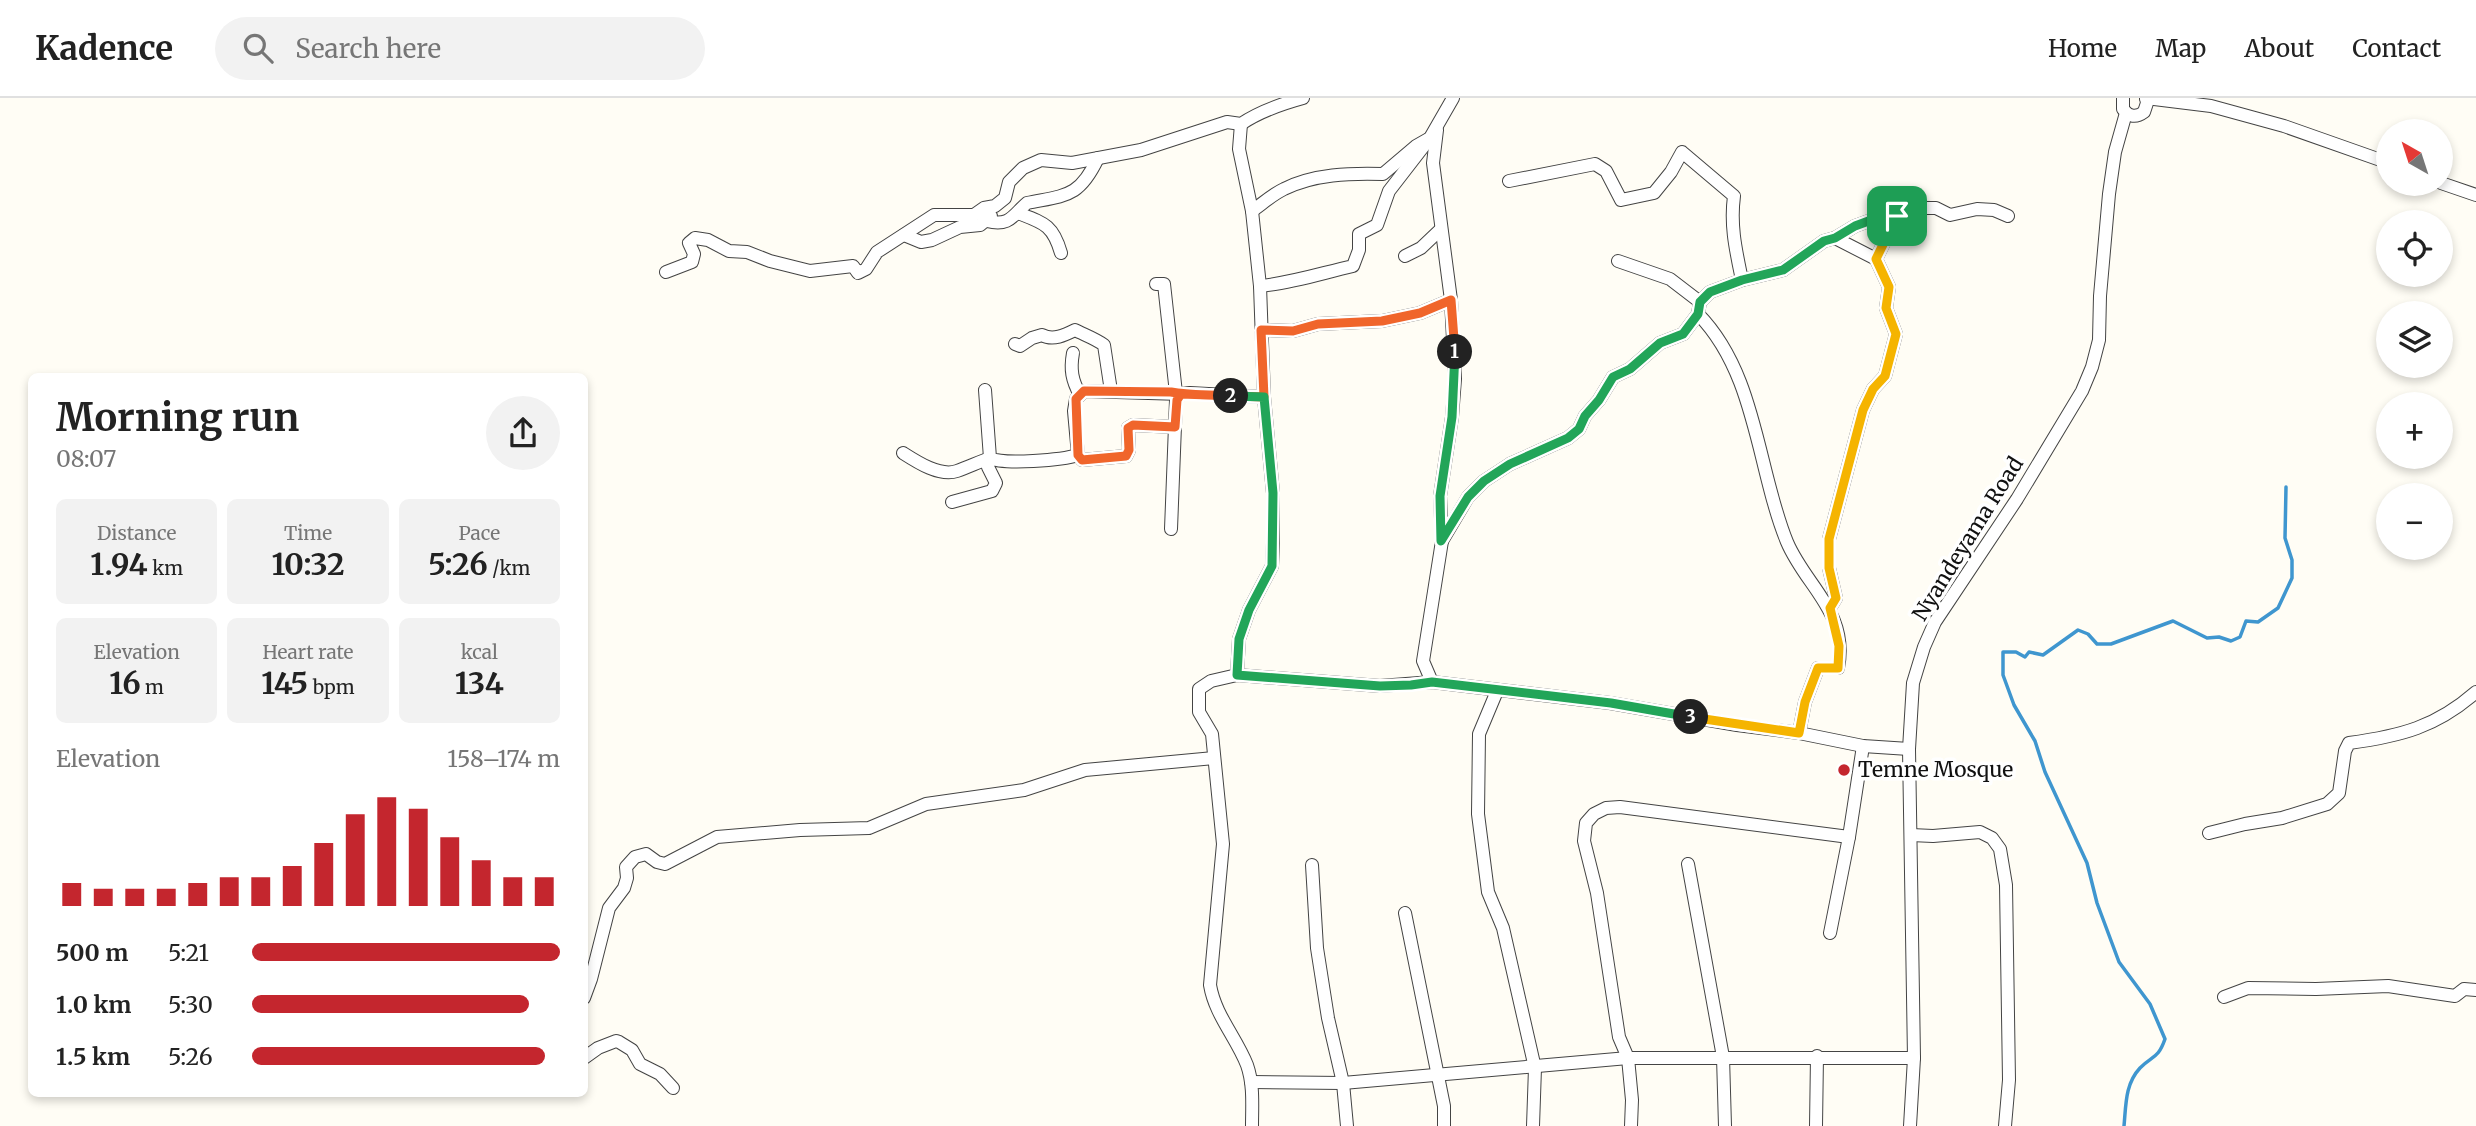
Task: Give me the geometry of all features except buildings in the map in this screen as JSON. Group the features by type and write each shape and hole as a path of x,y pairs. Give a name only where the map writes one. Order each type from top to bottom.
{"street":[{"path":"904,235 921,242 960,227 979,225 987,221 995,206 1005,198 1009,182 1023,168 1041,160 1072,163 1140,150 1227,122 1241,124 1254,115 1303,98"},
{"path":"1260,286 1290,283 1353,266 1359,250 1359,234 1377,225 1389,191 1430,138 1453,98"},
{"path":"2123,98 2122,104 2126,113 2135,116 2144,112 2146,98 2211,106 2284,126 2376,158"},
{"name":"Nyandeyama Road","path":"1910,1126 1914,1058 1909,749 1913,682 1935,622 2017,499 2082,391 2092,367 2099,340 2100,296 2113,162 2126,113"},
{"path":"1237,675 1239,639 1249,610 1272,566 1273,493 1264,397 1260,286 1252,211 1239,149 1241,124"},
{"path":"1432,682 1423,661 1441,541 1440,496 1455,379 1451,300 1433,163 1438,125"},
{"path":"1252,211 1282,189 1305,181 1345,173 1383,174 1416,146 1430,138"},
{"path":"1509,181 1595,164 1606,171 1621,200 1654,193 1671,172 1682,152 1734,196 1731,214 1732,237 1742,280"},
{"path":"987,221 1006,221 1017,216 1027,202 1073,192 1092,172 1098,158"},
{"path":"2454,187 2476,194"},
{"path":"666,272 692,262 694,254 689,243 695,238 708,240 729,251 747,252 810,271 853,266 858,273 866,270 877,252 934,215 974,215 984,208 995,206"},
{"path":"1441,541 1468,497 1484,481 1510,464 1568,438 1579,429 1613,377 1630,369 1660,343 1683,334 1710,292 1742,280 1783,270 1824,241 1855,226 1874,219 1897,216 1916,208 1936,208 1950,215 1977,209 2008,216"},
{"path":"1018,213 1039,220 1049,228 1057,239 1061,253"},
{"path":"1876,259 1897,216"},
{"path":"1405,256 1424,246 1441,229"},
{"path":"1830,608 1836,598 1829,568 1829,539 1863,410 1873,389 1885,376 1896,334 1886,308 1889,287 1876,259 1835,238"},
{"path":"1424,246 1444,250"},
{"path":"1618,261 1670,279 1699,308 1714,330 1742,388 1764,458 1774,509 1787,541 1794,556 1830,608 1839,646 1838,668 1818,668 1805,702 1799,733"},
{"path":"1156,284 1164,284 1179,394 1171,529"},
{"path":"1261,330 1293,331 1318,324 1382,321 1420,313 1451,300"},
{"path":"1015,344 1020,346 1042,335 1047,338 1061,336 1075,330 1093,342 1099,341 1104,345 1111,391"},
{"path":"1073,353 1070,368 1080,395"},
{"path":"952,502 992,491 996,483 988,467 990,458 985,390"},
{"path":"1175,427 1133,425 1128,428 1129,450 1126,456 1082,460 1078,455 1074,411 1076,399 1084,391 1264,397"},
{"path":"903,453 925,466 947,472 957,472 990,458"},
{"path":"990,458 994,461 1020,461 1078,455"},
{"path":"1252,1126 1251,1082 1237,1044 1213,1001 1210,985 1223,844 1212,734 1199,712 1199,690 1211,681 1237,675 1380,686 1432,682 1611,703 1863,746 1909,749"},
{"path":"1497,691 1479,734 1478,814 1488,892 1503,928 1535,1068 1534,1126"},
{"path":"2209,834 2282,818 2327,804 2339,793 2345,751 2349,743 2383,739 2415,730 2447,716 2475,695"},
{"path":"1830,933 1850,837 1863,746"},
{"path":"588,988 609,908 624,888 626,867 635,857 646,854 665,864 716,837 869,828 926,804 1016,792 1085,770 1214,758"},
{"path":"1631,1126 1632,1100 1628,1058 1619,1037 1597,893 1584,841 1587,822 1594,814 1606,808 1620,807 1850,837"},
{"path":"1911,835 1980,832 1992,838 2000,849 2006,885 2009,1080 2005,1126"},
{"path":"1688,864 1723,1057 1725,1126"},
{"path":"1312,866 1317,948 1328,1018 1343,1083 1347,1126"},
{"path":"1405,912 1444,1106 1444,1126"},
{"path":"2224,997 2258,988 2388,986 2455,996 2464,989 2476,990"},
{"path":"588,1055 598,1048 619,1042 632,1050 640,1064 660,1074 673,1088"},
{"path":"1816,1126 1817,1056"},
{"path":"1251,1082 1343,1083 1628,1058 1914,1058"}],"waterway":[{"path":"2124,1126 2131,1081 2140,1068 2157,1054 2165,1039 2150,1004 2119,962 2097,903 2087,863 2045,772 2035,741 2014,705 2003,675 2003,652 2016,652 2025,657 2029,652 2043,655 2078,630 2088,634 2097,644 2111,644 2173,621 2207,638 2219,637 2231,641 2240,637 2246,621 2258,622 2278,608 2292,578 2292,560 2285,538 2286,487"}],"place":[{"name":"Temne Mosque","path":"1844,770"}],"route":[{"path":"1897,216 1874,219 1855,226 1824,241 1783,270 1742,280 1710,292 1700,302 1698,314 1683,334 1660,343 1630,369 1613,377 1579,429 1568,438 1510,464 1484,481 1468,497 1441,541 1440,496 1455,379 1451,300 1420,313 1382,321 1318,324 1293,331 1261,330 1264,397 1181,394 1175,409 1175,427 1133,425 1128,428 1129,450 1126,456 1082,460 1078,455 1074,411 1076,399 1084,391 1171,392 1264,397 1273,493 1272,566 1249,610 1239,639 1237,675 1380,686 1432,682 1611,703 1799,733 1805,702 1818,668 1838,668 1840,654 1830,608 1836,598 1829,568 1829,539 1863,410 1873,389 1885,376 1894,344 1896,334 1886,308 1889,287 1876,259 1897,216"}]}
